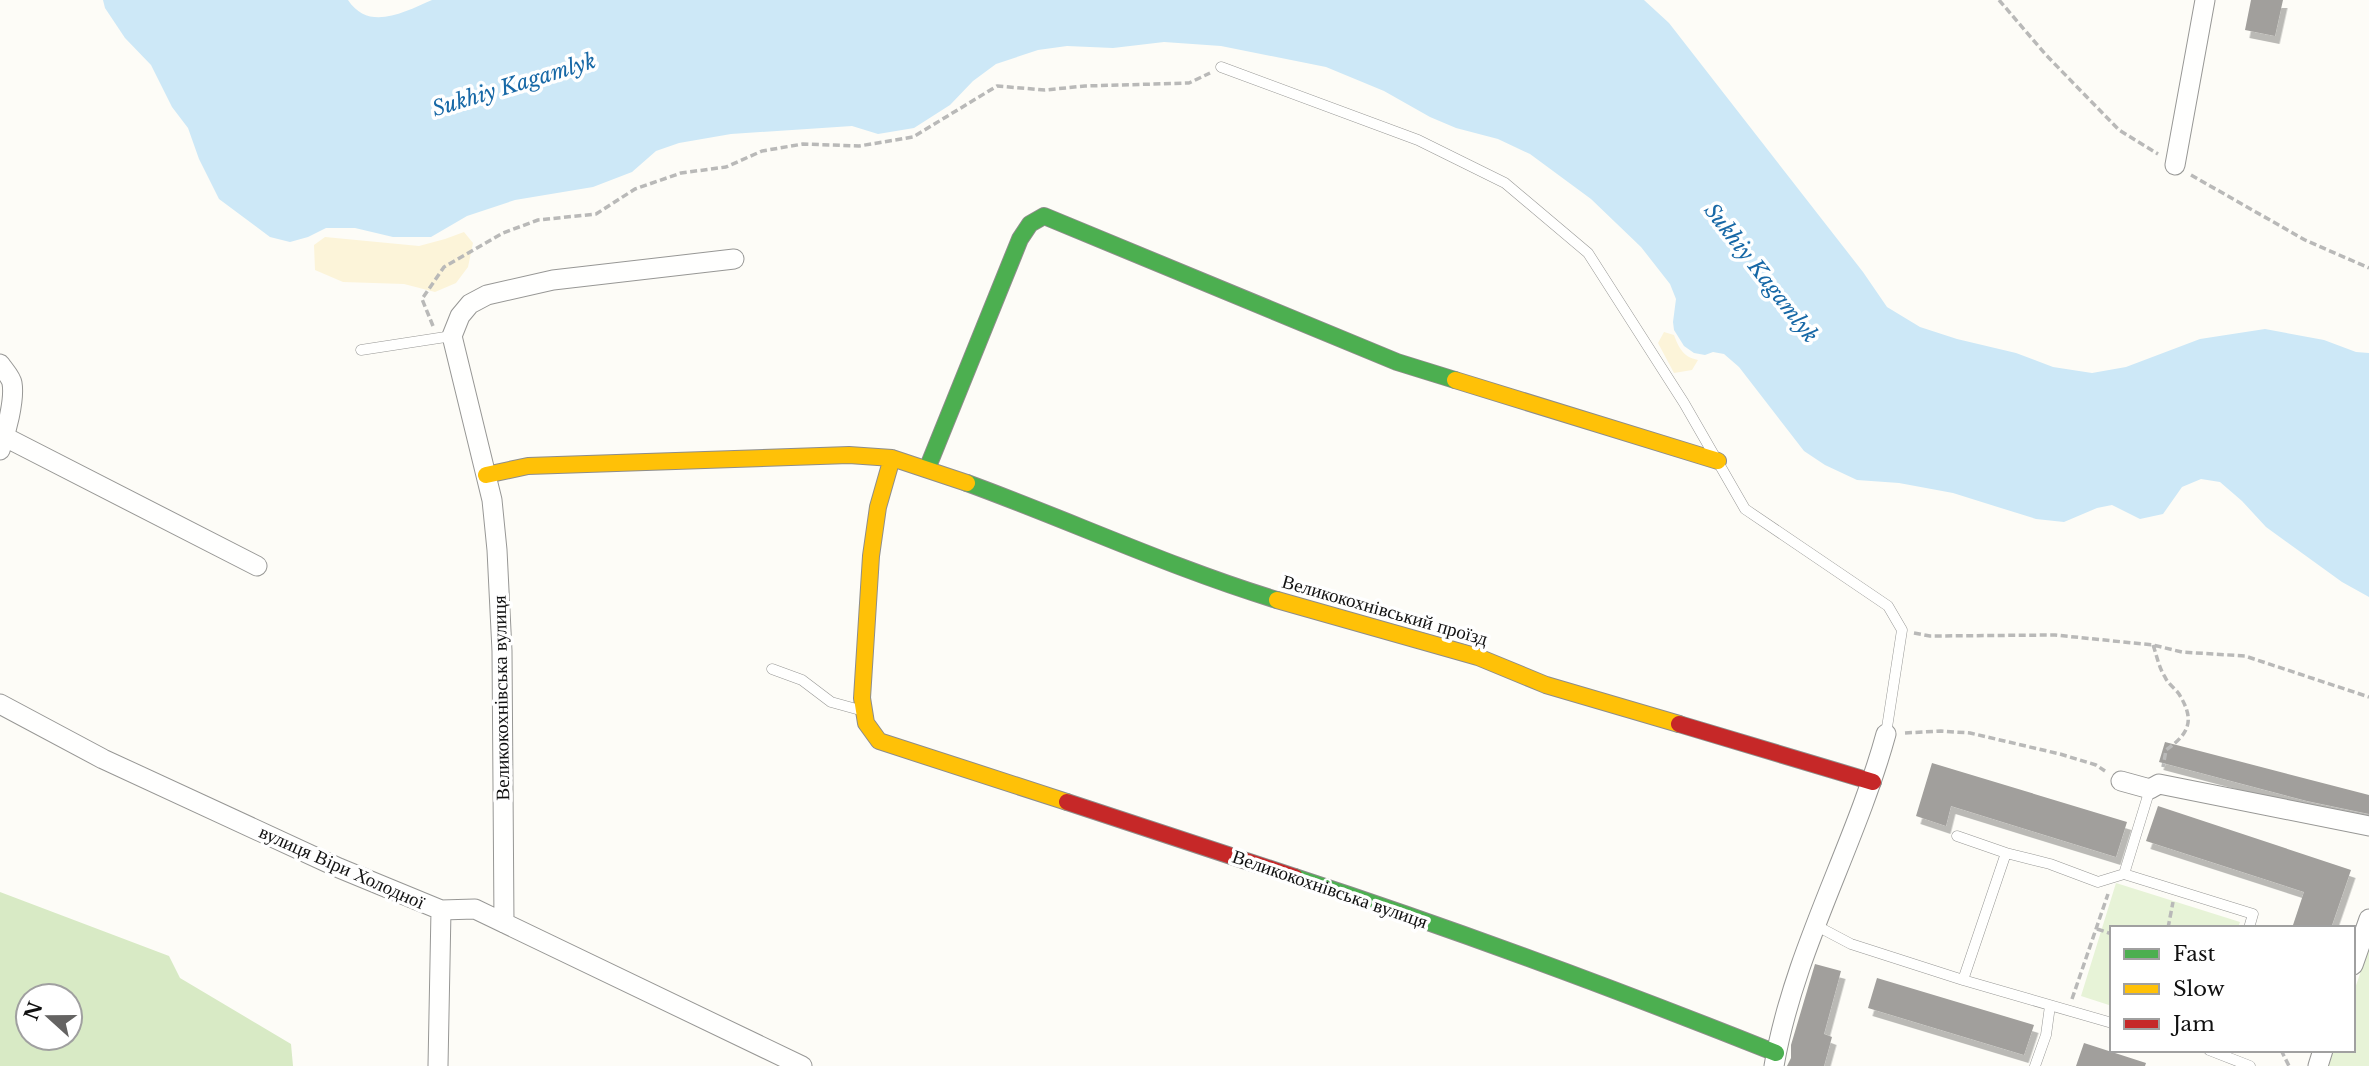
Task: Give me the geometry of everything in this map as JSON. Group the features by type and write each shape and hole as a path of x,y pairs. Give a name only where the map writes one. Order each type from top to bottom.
{"street":[{"path":"2175,165 2205,0"},
{"path":"927,469 1020,239 1030,224 1044,216 1397,362 1718,461"},
{"path":"445,337 470,304 487,295 553,280 734,259"},
{"name":"Великокохнівська вулиця","path":"445,337 492,500 500,598 504,923"},
{"path":"0,364 12,381 12,397 2,443 257,566"},
{"path":"485,475 528,467 849,454 892,458 878,507 871,556 862,698 864,711"},
{"name":"Великокохнівський проїзд","path":"892,458 1052,514 1235,587 1335,618 1478,657 1546,684 1873,782"},
{"name":"вулиця Віри Холодної","path":"0,704 103,759 339,868 441,910 475,909 802,1066"},
{"name":"Великокохнівська вулиця","path":"864,711 866,723 879,741 1394,909 1686,1017 1775,1060"},
{"path":"1775,1060 1803,954 1873,782 1886,734"},
{"path":"2121,781 2369,826"},
{"path":"439,1066 441,910"},
{"path":"2355,959 2369,919"}],"lane":[{"path":"1221,67 1418,140 1505,183 1588,253 1656,358 1745,509 1888,606 1902,630 1886,734"},
{"path":"361,350 445,337"},
{"path":"772,669 802,680 831,702 864,711"},
{"path":"2124,874 2155,786"},
{"path":"1957,836 2006,853 2050,864 2098,882 2124,874 2253,914 2250,926"},
{"path":"1963,980 2006,853"},
{"path":"1815,925 1851,944 2110,1022"},
{"path":"2035,1066 2046,1035 2050,1006"},
{"path":"2214,1052 2250,1066"}],"path":[{"path":"445,337 422,299 444,267 503,233 538,220 596,214 635,189 681,173 726,167 762,151 803,144 859,146 912,137 997,86 1045,90 1189,83 1221,67"},
{"path":"1902,630 1930,636 2055,635 2153,645 2182,652 2245,656 2369,697"},
{"path":"2153,645 2165,679 2178,692 2188,713 2188,727 2181,739 2166,750 2155,786"},
{"path":"1886,734 1941,731 1969,733 2096,765 2121,781"},
{"path":"2068,1011 2113,879"},
{"path":"2168,926 2175,890"},
{"path":"2096,929 2110,933"}],"green space":[{"path":"2116,883 2240,922 2239,926 2110,926 2110,1005 2081,996"},
{"path":"0,892 169,956 180,978 291,1044 293,1066 0,1066"},
{"path":"2369,948 2369,1066 2328,1066 2333,1052 2355,1052 2355,988"}],"sand":[{"path":"464,232 473,243 468,267 456,283 435,292 404,284 343,282 315,270 314,245 325,237 419,246"},
{"path":"1664,332 1674,335 1682,351 1698,360 1692,370 1674,373 1658,343"}],"water":[{"name":"Sukhiy Kagamlyk","path":"103,0 348,0 356,10 376,17 399,14 432,0 1644,0 1669,23 1863,272 1887,307 1920,327 2016,353 2053,367 2092,373 2126,367 2200,339 2265,329 2324,340 2356,352 2369,353 2369,597 2342,582 2266,527 2220,482 2201,479 2182,487 2163,514 2140,519 2112,505 2097,508 2064,522 2036,519 1953,493 1899,483 1857,480 1825,465 1804,451 1739,367 1724,354 1694,353 1684,346 1674,330 1676,299 1670,284 1641,247 1591,199 1530,154 1498,139 1456,128 1430,117 1384,91 1326,67 1221,46 1164,42 1113,48 1067,46 1038,50 996,64 973,81 950,105 914,128 878,134 852,126 731,134 679,143 656,151 632,172 593,187 515,200 467,216 431,237 393,237 355,228 326,228 290,242 270,237 219,199 199,159 188,128 172,107 151,65 125,38 105,8"}],"building":[{"path":"2251,0 2283,0 2275,36 2245,30"},
{"path":"2165,742 2369,795 2369,814 2307,801 2159,762"},
{"path":"1932,763 2127,822 2116,857 1951,806 1946,826 1916,816"},
{"path":"2158,806 2351,870 2332,926 2293,926 2304,892 2146,841"},
{"path":"1815,964 1841,971 1824,1034 1832,1037 1824,1066 1787,1066 1791,1058 1791,1045"},
{"path":"1877,978 2034,1025 2024,1055 1868,1008"},
{"path":"2084,1043 2146,1063 2145,1066 2076,1066"}],"traffic: fast":[{"path":"927,469 1020,239 1030,224 1044,216 1397,362 1455,380"},
{"path":"967,483 1199,574 1277,600"},
{"path":"1295,877 1537,961 1776,1053"}],"traffic: slow":[{"path":"1455,380 1718,461"},
{"path":"486,475 528,466 849,455 892,458 967,483"},
{"path":"892,458 878,507 871,556 862,698 866,723 879,741 1067,802"},
{"path":"1277,600 1478,657 1546,685 1679,724"}],"traffic: jam":[{"path":"1679,724 1873,782"},
{"path":"1067,802 1295,877"}]}
